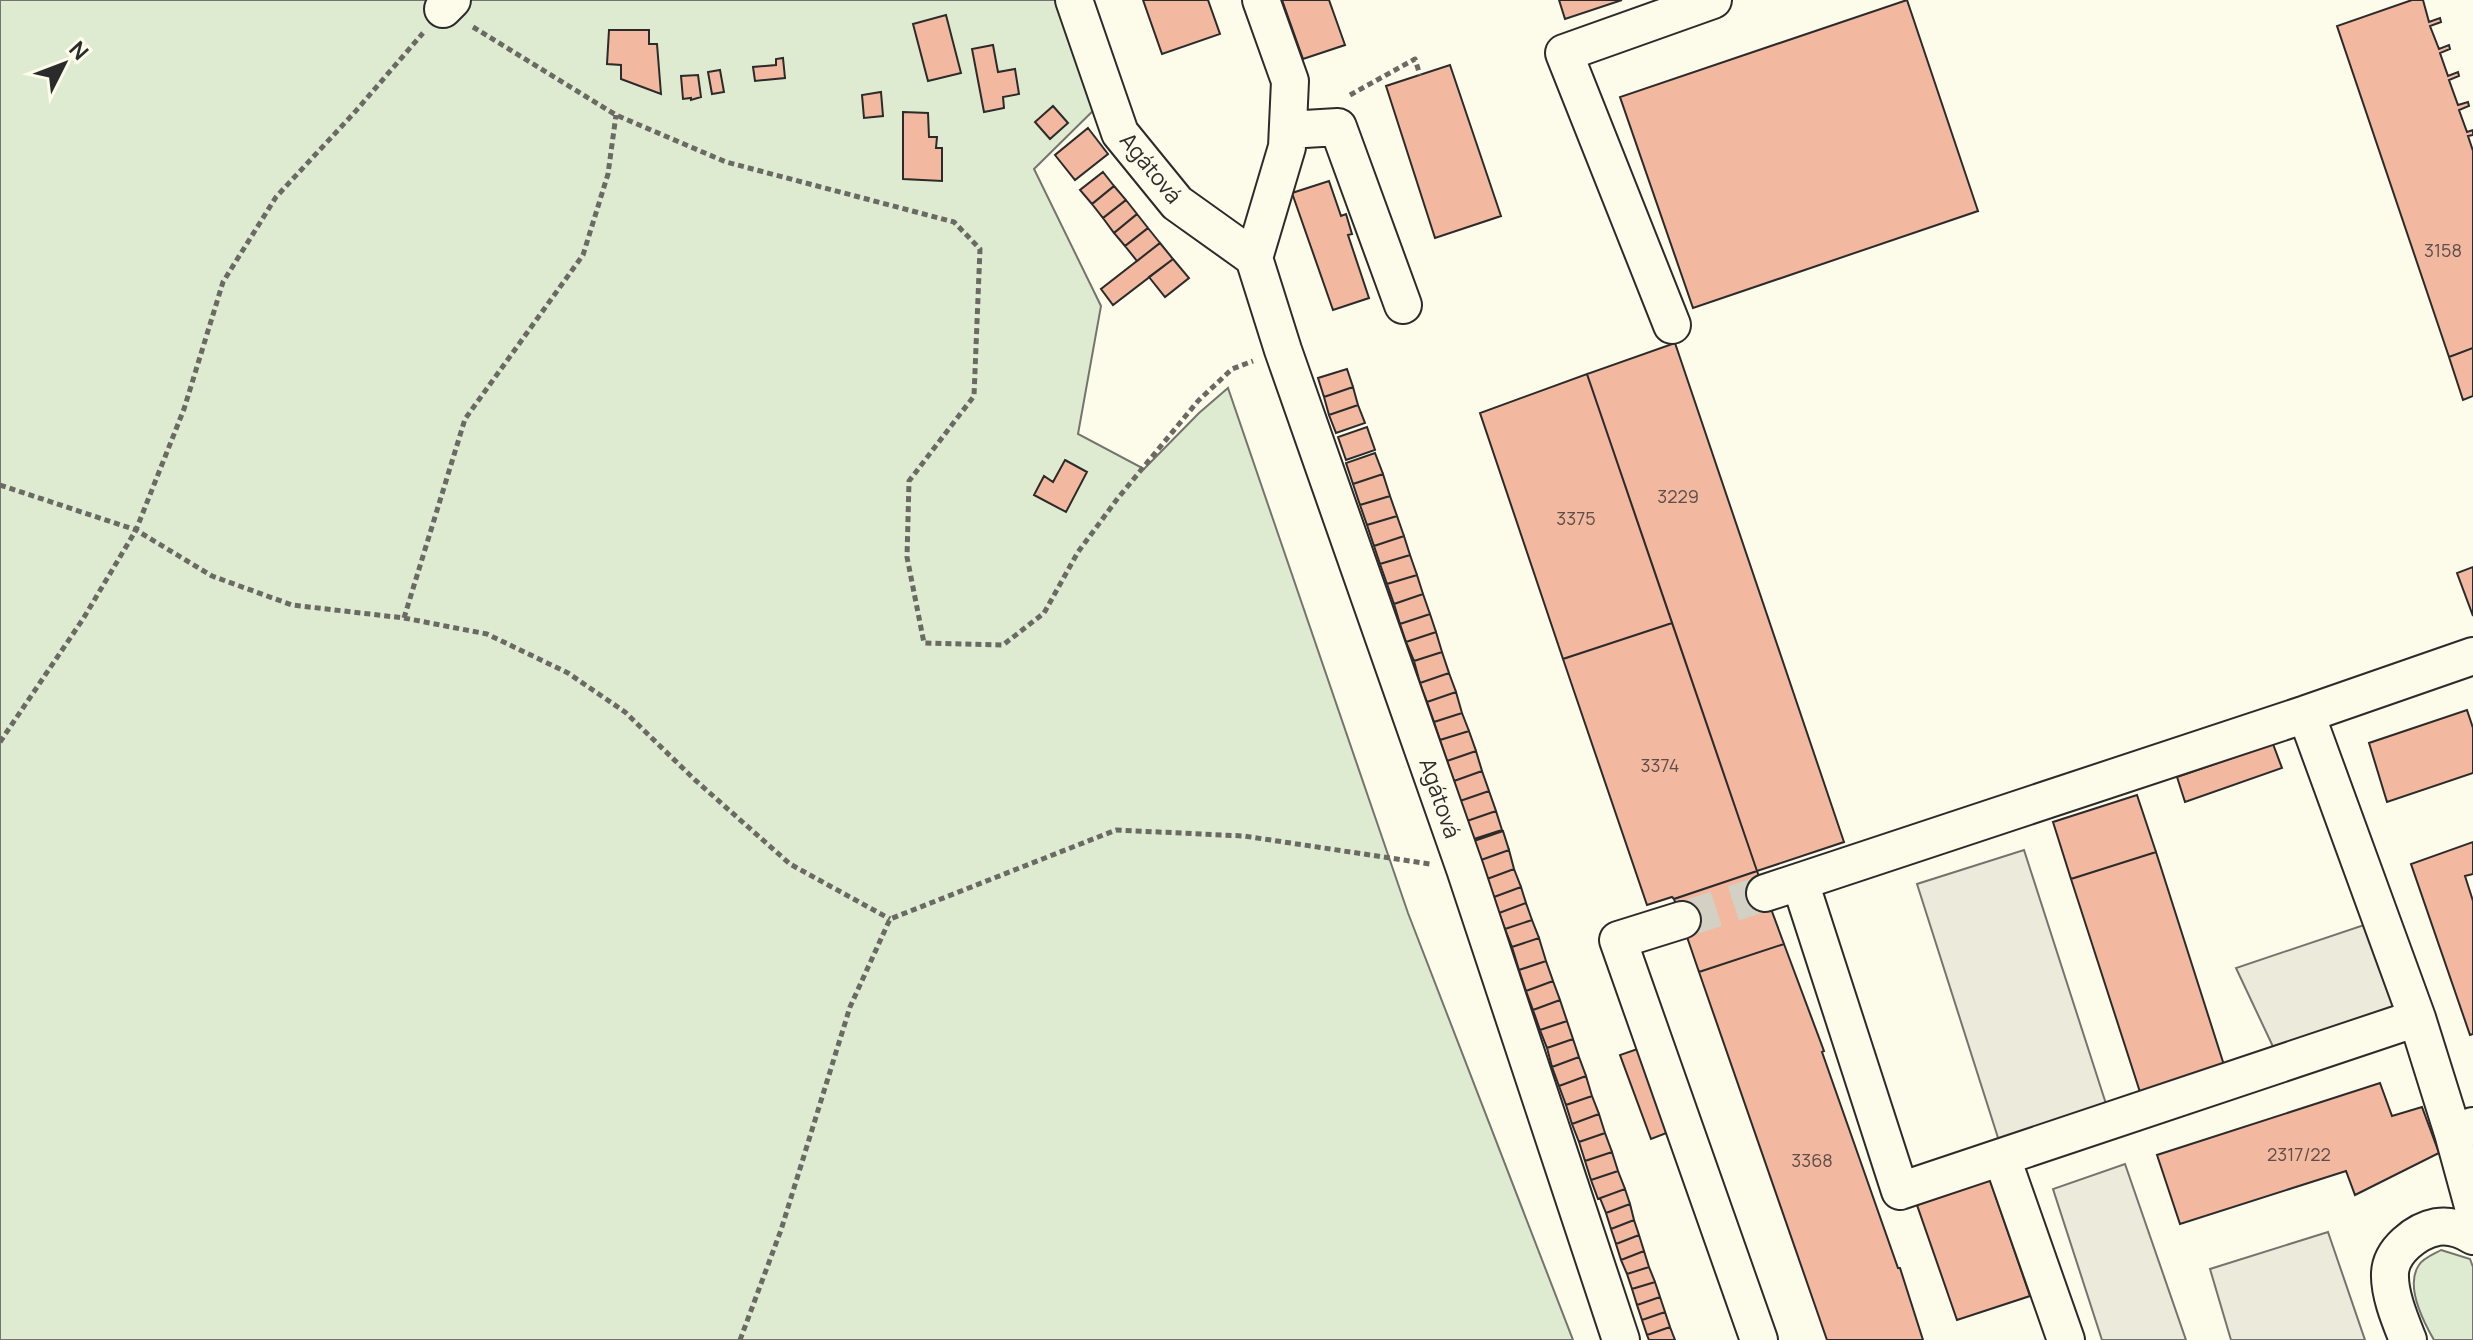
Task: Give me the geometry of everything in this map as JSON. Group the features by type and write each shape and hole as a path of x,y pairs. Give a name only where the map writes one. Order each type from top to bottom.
{"street":[{"name":"Agátová","path":"1074,0 1120,133 1177,203 1254,258 1283,350 1465,869 1621,1340"},
{"path":"1254,258 1287,147 1290,81 1261,0"},
{"path":"1672,325 1564,53 1713,0"},
{"path":"1288,130 1338,127 1403,305"},
{"path":"1765,893 2472,658"},
{"path":"2306,714 2417,1018 2463,1129 2473,1206"},
{"path":"1800,882 1900,1191 2417,1018"},
{"path":"1682,920 1618,940 1759,1340"},
{"path":"2002,1158 2066,1340"},
{"path":"2408,1340 2391,1290 2389,1270 2399,1249 2417,1235 2438,1227 2461,1228 2473,1236"}],"path":[{"path":"0,742 83,619 136,530 184,409 223,282 276,197 447,5 616,115 726,162 954,222 980,249 974,396 909,481 907,557 924,643 1003,645 1044,613 1078,552 1198,401 1232,369 1283,350"},
{"path":"1339,101 1415,59 1420,75"},
{"path":"404,618 465,419 583,255 608,174 616,115"},
{"path":"0,485 136,530 212,576 292,605 404,618 487,634 568,673 625,712 694,779 790,864 890,919"},
{"path":"740,1340 781,1230 850,1007 890,919 1116,830 1244,836 1465,869"}],"green space":[{"path":"0,0 1074,0 1107,97 1034,169 1101,306 1078,434 1144,469 1228,388 1408,913 1573,1340 0,1340"},
{"path":"2441,1250 2470,1259 2473,1267 2473,1340 2434,1340 2421,1313 2415,1293 2415,1273 2423,1260"}],"shaded area":[{"path":"2024,850 2108,1110 2000,1144 1917,884"},
{"path":"2370,923 2399,1010 2276,1053 2236,968"},
{"path":"2125,1164 2186,1340 2102,1340 2053,1189"},
{"path":"2328,1232 2365,1340 2231,1340 2210,1269"}],"building":[{"path":"1143,0 1208,0 1220,34 1162,54"},
{"path":"1282,0 1329,0 1345,45 1303,59"},
{"path":"1559,0 1622,0 1565,19"},
{"path":"1907,0 1978,211 1693,308 1620,97"},
{"path":"2412,0 2423,0 2429,22 2440,18 2441,22 2430,26 2439,49 2449,45 2450,49 2440,53 2448,76 2458,72 2459,76 2449,80 2458,105 2468,102 2469,106 2459,110 2467,132 2473,130 2473,135 2468,136 2473,151 2473,348 2449,357 2337,26"},
{"path":"946,15 961,73 928,81 913,24"},
{"path":"609,30 649,30 649,44 657,44 661,94 621,79 621,65 607,64"},
{"path":"993,45 998,72 1015,69 1019,94 1003,97 1004,108 984,112 972,49"},
{"path":"783,58 785,78 755,81 753,67 776,65 776,59"},
{"path":"1450,65 1501,216 1435,238 1386,86"},
{"path":"720,70 724,92 712,94 708,72"},
{"path":"698,75 701,97 683,99 681,76"},
{"path":"881,92 883,116 864,118 862,95"},
{"path":"1053,106 1068,123 1050,139 1035,122"},
{"path":"903,112 928,113 929,137 937,137 936,148 942,148 942,181 903,179"},
{"path":"1088,128 1108,154 1075,180 1055,155"},
{"path":"1103,172 1114,186 1092,204 1080,190"},
{"path":"1329,181 1341,216 1346,214 1352,234 1348,235 1369,298 1333,310 1292,193"},
{"path":"1114,186 1126,200 1103,218 1092,204"},
{"path":"1126,200 1137,214 1114,233 1103,218"},
{"path":"1137,214 1148,228 1125,246 1114,233"},
{"path":"1148,228 1160,243 1137,261 1125,246"},
{"path":"1160,243 1173,259 1113,305 1101,289"},
{"path":"1173,259 1189,278 1165,297 1149,277"},
{"path":"1675,343 1844,842 1757,871 1587,374"},
{"path":"2473,348 2473,396 2463,400 2449,357"},
{"path":"1347,369 1353,387 1324,397 1318,378"},
{"path":"1587,374 1672,623 1563,659 1480,413"},
{"path":"1353,387 1358,405 1329,415 1324,397"},
{"path":"1358,405 1365,423 1336,433 1329,415"},
{"path":"1367,427 1375,450 1346,460 1338,437"},
{"path":"1375,453 1383,474 1353,484 1346,463"},
{"path":"1065,460 1087,472 1066,512 1034,495 1044,476 1053,482"},
{"path":"1383,474 1390,496 1360,505 1353,484"},
{"path":"1390,496 1397,516 1367,525 1360,505"},
{"path":"1397,516 1404,536 1374,546 1367,525"},
{"path":"1404,536 1410,555 1380,564 1374,546"},
{"path":"1410,555 1417,575 1387,584 1380,564"},
{"path":"2473,567 2473,616 2457,573"},
{"path":"1417,575 1423,594 1394,604 1387,584"},
{"path":"1423,594 1430,614 1400,624 1394,604"},
{"path":"1430,614 1436,632 1406,642 1400,624"},
{"path":"1672,623 1757,871 1647,905 1563,659"},
{"path":"1436,632 1442,652 1414,661 1406,642"},
{"path":"1442,652 1449,673 1420,683 1414,661"},
{"path":"1449,673 1456,692 1427,702 1420,683"},
{"path":"1456,692 1462,713 1434,722 1427,702"},
{"path":"2467,710 2473,728 2473,773 2387,802 2369,743"},
{"path":"1462,713 1469,731 1440,740 1434,722"},
{"path":"1469,731 1476,751 1447,761 1440,740"},
{"path":"2273,744 2282,768 2185,802 2177,777"},
{"path":"1476,751 1482,771 1454,781 1447,761"},
{"path":"1482,771 1489,791 1460,801 1454,781"},
{"path":"1489,791 1496,811 1467,821 1460,801"},
{"path":"2137,795 2156,852 2071,879 2053,822"},
{"path":"1496,811 1502,830 1474,839 1467,821"},
{"path":"1503,831 1509,850 1481,860 1474,841"},
{"path":"2473,842 2473,874 2465,876 2473,901 2473,1034 2470,1035 2411,864"},
{"path":"1509,850 1514,869 1487,879 1481,860"},
{"path":"2156,852 2224,1065 2140,1092 2071,879"},
{"path":"1514,869 1521,887 1494,897 1487,879"},
{"path":"1757,871 1784,944 1699,972 1674,899"},
{"path":"1521,887 1526,903 1499,913 1494,897"},
{"path":"1526,903 1532,920 1505,929 1499,913"},
{"path":"1532,920 1539,938 1512,947 1505,929"},
{"path":"1539,938 1546,961 1519,970 1512,947"},
{"path":"1784,944 1923,1340 1827,1340 1699,972"},
{"path":"1546,961 1553,981 1526,991 1519,970"},
{"path":"1553,981 1560,1000 1533,1010 1526,991"},
{"path":"1560,1000 1567,1021 1540,1030 1533,1010"},
{"path":"1567,1021 1573,1039 1547,1048 1540,1030"},
{"path":"1573,1039 1579,1057 1552,1067 1547,1048"},
{"path":"1646,1046 1677,1129 1651,1139 1620,1055"},
{"path":"1579,1057 1586,1076 1559,1086 1552,1067"},
{"path":"1586,1076 1592,1096 1566,1105 1559,1086"},
{"path":"2380,1083 2392,1116 2422,1107 2439,1153 2355,1195 2346,1171 2180,1224 2157,1155"},
{"path":"1592,1096 1599,1114 1572,1124 1566,1105"},
{"path":"1599,1114 1605,1133 1579,1142 1572,1124"},
{"path":"1605,1133 1612,1152 1585,1161 1579,1142"},
{"path":"1612,1152 1618,1171 1591,1180 1585,1161"},
{"path":"1618,1171 1625,1189 1598,1199 1591,1180"},
{"path":"1990,1180 2030,1296 1957,1320 1917,1205"},
{"path":"1625,1189 1630,1204 1606,1213 1600,1198"},
{"path":"1630,1204 1634,1220 1611,1229 1606,1213"},
{"path":"1634,1220 1639,1235 1616,1244 1611,1229"},
{"path":"1639,1235 1644,1251 1621,1260 1616,1244"},
{"path":"1644,1251 1649,1267 1627,1274 1621,1260"},
{"path":"1649,1267 1655,1282 1632,1289 1627,1274"},
{"path":"1655,1282 1660,1297 1637,1305 1632,1289"},
{"path":"1660,1297 1665,1312 1642,1320 1637,1305"},
{"path":"1665,1312 1670,1327 1647,1335 1642,1320"},
{"path":"1670,1327 1675,1340 1649,1340 1647,1335"}],"tunnel":[{"path":"1682,920 1765,893"}]}
